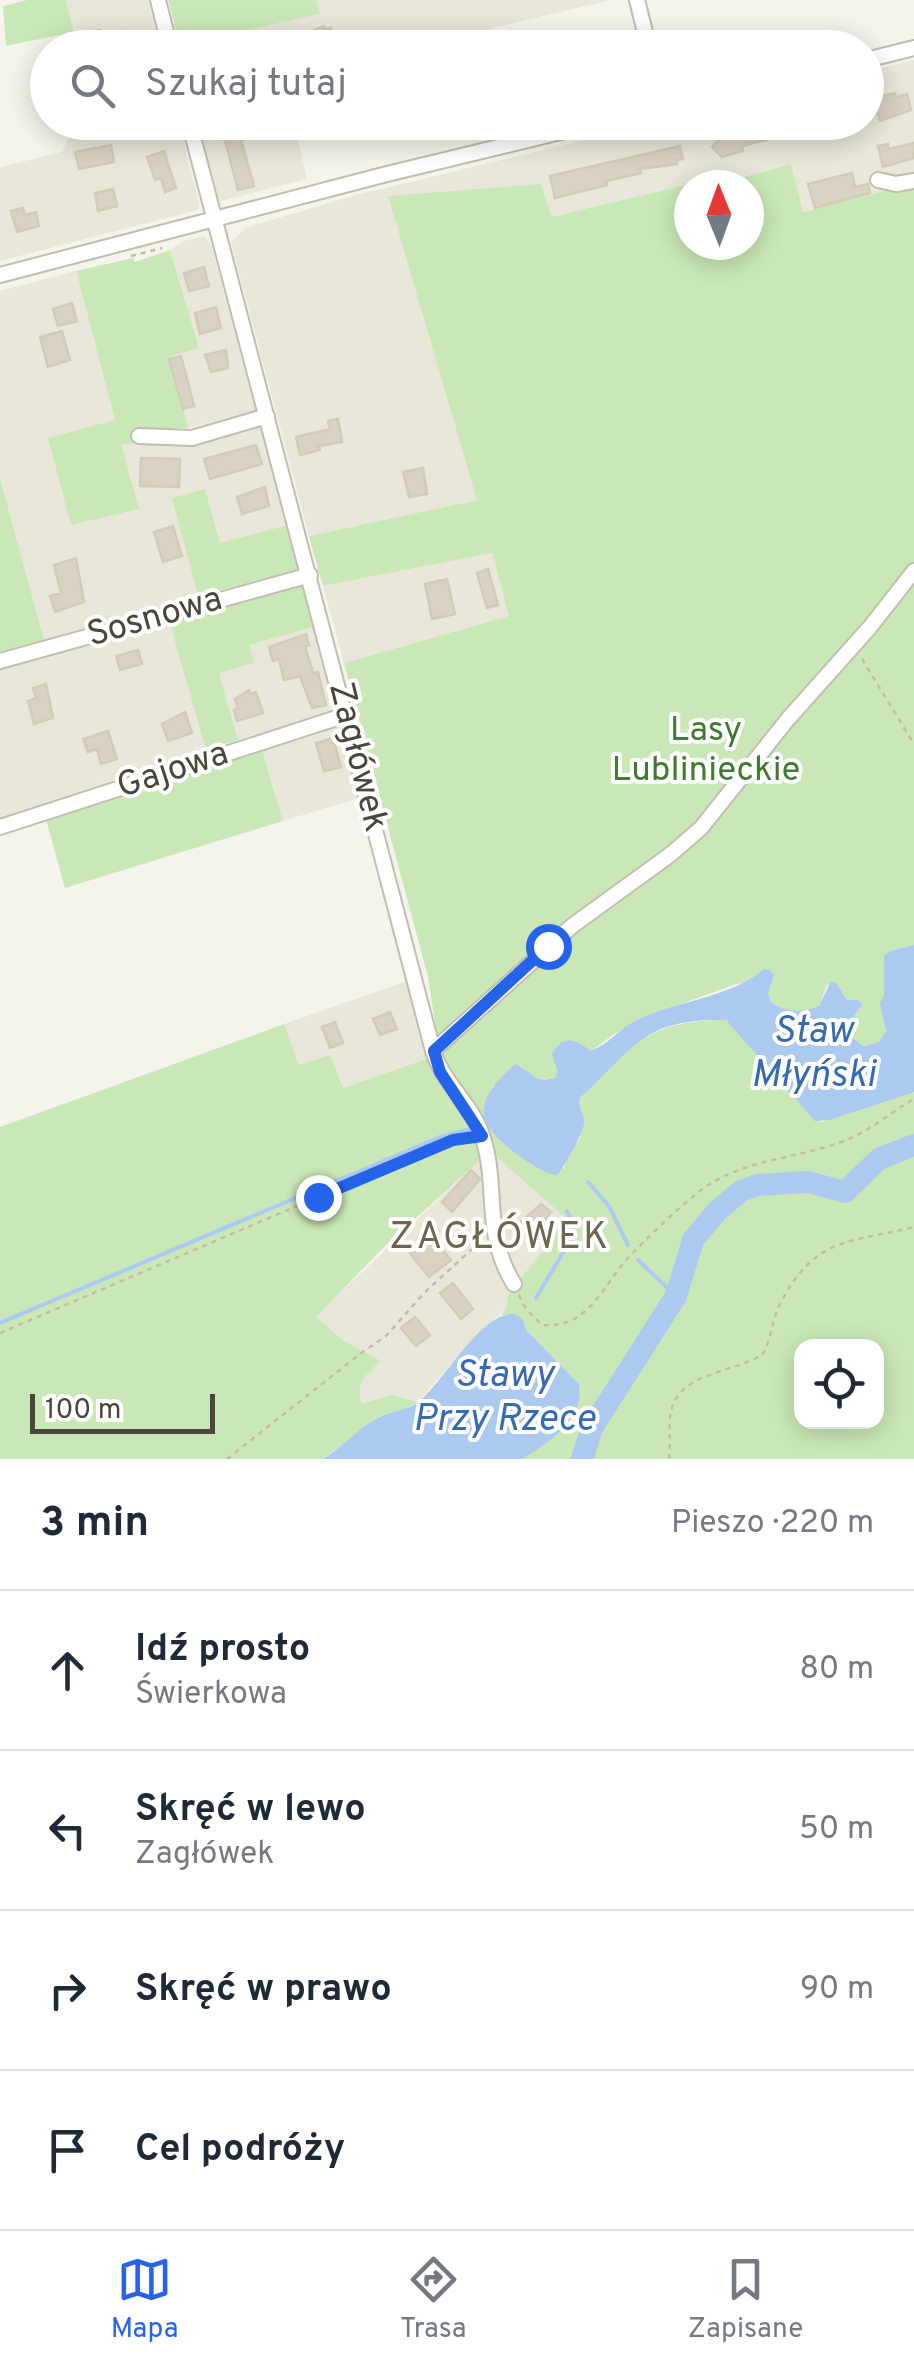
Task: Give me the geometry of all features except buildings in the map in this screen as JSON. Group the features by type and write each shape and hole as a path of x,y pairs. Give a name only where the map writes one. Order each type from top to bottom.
{"street":[{"path":"158,0 166,30"},
{"path":"637,0 645,30"},
{"path":"884,56 914,48"},
{"name":"Zagłówek","path":"194,140 434,1051 440,1072 482,1136 498,1256 514,1284"},
{"path":"0,275 530,140"},
{"path":"878,180 896,184 914,181"},
{"path":"139,436 192,438 267,416"},
{"path":"434,1051 560,936 701,828 914,571"},
{"name":"Sosnowa","path":"0,661 310,575"},
{"name":"Gajowa","path":"0,827 346,715"}],"path":[{"path":"853,645 914,744"},
{"path":"514,1284 526,1309 542,1325 572,1319 596,1303 625,1260 698,1192 755,1163 854,1138 914,1099"},
{"path":"0,1332 435,1147 482,1136"},
{"path":"669,1459 670,1418 678,1392 762,1355 782,1300 814,1258 841,1242 914,1227"},
{"path":"228,1459 386,1336 424,1293 494,1230"}],"shaded area":[{"path":"66,0 148,0 156,30 74,30"},
{"path":"316,0 611,0 485,30 247,30 319,14"},
{"path":"914,60 914,183 802,212 791,164 764,171 674,170 674,187 551,217 477,500 309,536 231,243 245,228 352,196 584,140 884,140 884,68"},
{"path":"68,140 183,140 198,210 0,261 0,167 62,152"},
{"path":"203,140 298,140 307,179 221,201 216,196"},
{"path":"204,236 211,244 256,410 189,428 169,357 199,348 170,250 183,241"},
{"path":"76,271 121,443 193,445 261,427 291,524 220,543 173,498 198,596 44,640 0,478 0,291"},
{"path":"492,553 510,616 344,663 323,586"},
{"path":"168,618 206,750 0,817 0,666"},
{"path":"320,625 340,708 238,740 218,673 253,663 248,645"},
{"path":"339,722 362,797 283,821 261,747"},
{"path":"410,980 429,1058 343,1089 299,1066 284,1024"},
{"path":"490,1150 567,1219 508,1295 506,1308 468,1344 418,1402 391,1395 362,1405 357,1392 362,1378 380,1361 343,1340 315,1317"}],"green space":[{"path":"27,0 66,0 74,30 30,30 30,41 6,46 3,6"},
{"path":"168,0 316,0 320,14 248,30 176,30"},
{"name":"Lasy Lublinieckie","path":"791,164 803,212 914,183 914,562 874,613 879,627 914,582 914,945 890,951 882,1011 886,1033 880,1042 864,1046 854,1039 851,1022 860,1008 847,1000 837,984 827,985 819,1006 788,1010 771,1002 768,993 750,982 736,984 657,1013 614,1034 555,1078 535,1078 520,1065 492,1087 484,1115 564,1169 568,1153 580,1138 580,1098 642,1040 677,1025 699,1021 726,1020 821,1122 914,1092 914,1459 522,1459 570,1418 580,1396 579,1384 527,1331 522,1318 501,1315 508,1295 567,1219 490,1151 384,1247 316,1317 343,1340 381,1361 361,1385 362,1404 391,1395 418,1402 398,1413 381,1416 323,1459 0,1459 0,1127 284,1024 299,1065 330,1055 343,1088 429,1058 433,1073 489,1148 448,1079 428,977 344,663 509,616 492,553 323,586 309,536 477,500 388,196 541,184 551,217 674,188 674,260 764,260 764,171"},
{"path":"170,250 199,348 169,357 189,428 142,429 136,432 139,444 121,444 139,509 71,525 48,438 115,420 76,271 133,258 135,262"},
{"path":"0,478 44,640 0,652"},
{"path":"205,489 220,543 291,524 303,561 299,570 198,596 172,498"},
{"path":"302,581 309,585 320,625 249,645 254,663 219,673 238,740 206,750 168,618"},
{"path":"261,747 283,821 65,888 45,816"}],"water":[{"name":"Staw Młyński","path":"914,945 914,1092 815,1121 726,1020 698,1021 675,1024 642,1040 580,1098 583,1127 557,1175 515,1153 487,1125 484,1109 489,1094 515,1064 536,1078 555,1078 558,1072 552,1055 560,1044 574,1041 590,1051 635,1021 719,993 764,969 774,975 768,993 771,1002 788,1010 819,1006 831,981 837,984 847,1000 858,1000 862,1005 853,1020 854,1039 864,1046 879,1042 886,1032 880,1003 884,995 884,956"},
{"name":"Stawy Przy Rzece","path":"513,1314 522,1318 527,1331 579,1384 580,1397 571,1419 543,1445 522,1459 323,1459 372,1421 417,1403 474,1337 500,1317"}],"waterway":[{"path":"0,1323 440,1137 475,1128"},
{"path":"582,1459 592,1428 676,1296 693,1240 717,1211 741,1191 757,1185 808,1182 845,1192 879,1159 914,1145"},
{"path":"588,1182 609,1206 628,1245"},
{"path":"536,1298 573,1236 575,1227 567,1211"},
{"path":"638,1260 676,1296"}],"district":[{"name":"ZAGŁÓWEK","path":"500,1238"}],"route":[{"path":"318,1197 453,1140 482,1136 440,1072 434,1051 548,946"}]}
